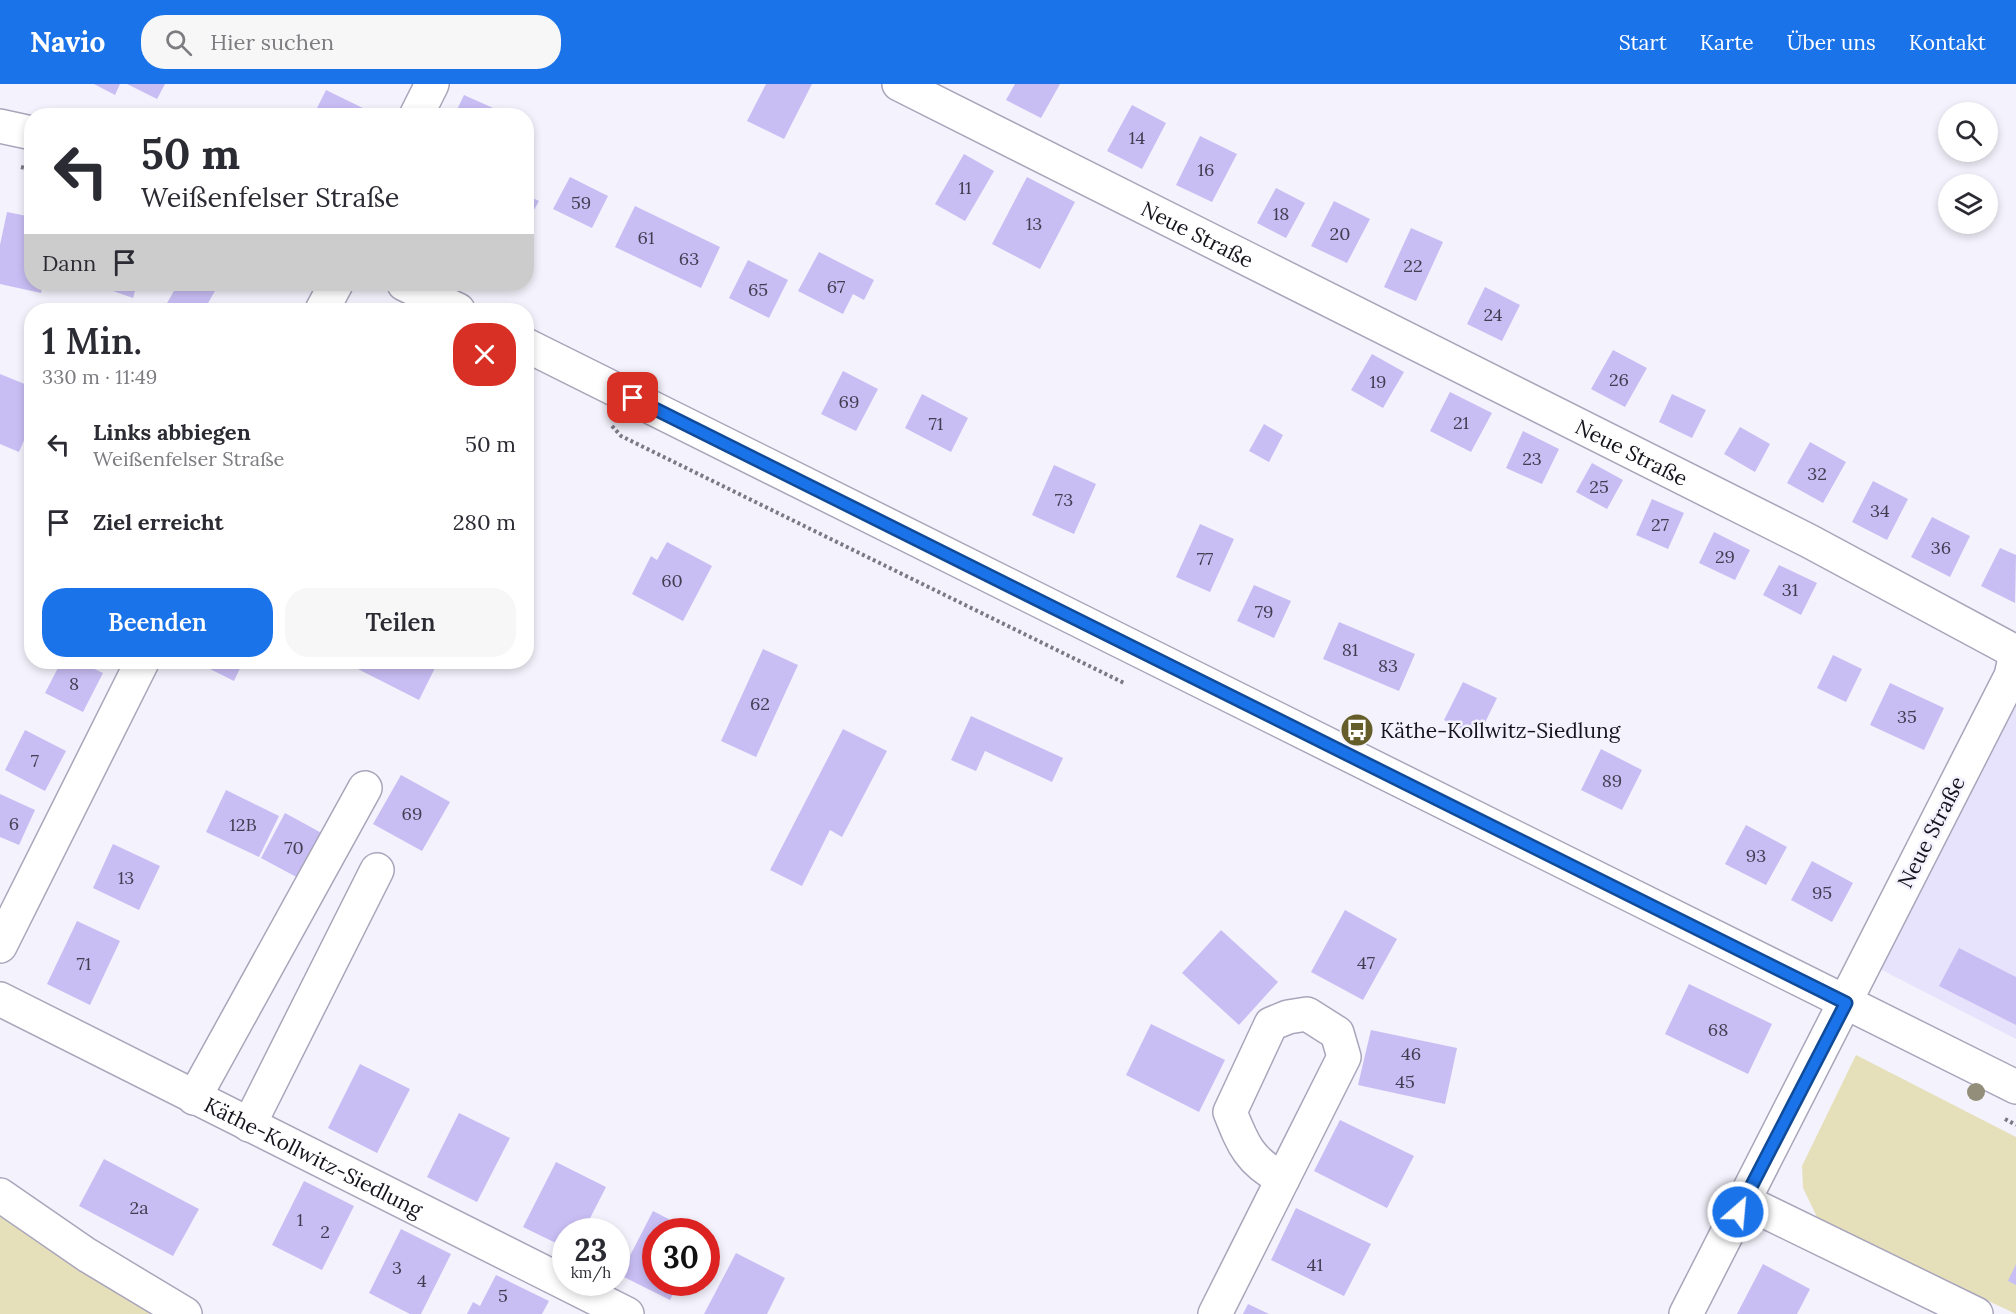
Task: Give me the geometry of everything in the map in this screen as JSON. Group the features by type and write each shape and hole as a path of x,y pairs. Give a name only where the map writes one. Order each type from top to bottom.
{"street":[{"path":"420,108 432,84"},
{"name":"Neue Straße","path":"899,84 1809,541 2008,648 2015,658 2011,676 1686,1314"},
{"path":"0,126 24,131"},
{"path":"419,291 443,303"},
{"path":"534,349 2016,1088"},
{"path":"0,946 138,669"},
{"path":"194,1098 365,788"},
{"path":"249,1125 377,870"},
{"name":"Käthe-Kollwitz-Siedlung","path":"0,999 627,1314"},
{"path":"1215,1314 1283,1179 1344,1057 1337,1033 1307,1014 1288,1017 1271,1024 1230,1112 1242,1144 1262,1168 1283,1179"},
{"path":"0,1195 87,1255 185,1314"},
{"path":"1744,1202 1976,1314"}],"shaded area":[{"path":"2016,702 2016,1039 1880,969"},
{"path":"1856,1055 2016,1137 2016,1314 1819,1221 1803,1188 1802,1166"},
{"path":"0,1205 157,1314 0,1314"}],"building":[{"path":"94,84 120,84 115,95"},
{"path":"127,84 165,84 157,99"},
{"path":"766,84 812,84 784,139 747,121"},
{"path":"1015,84 1060,84 1041,118 1006,100"},
{"path":"326,90 363,108 317,108"},
{"path":"464,95 493,108 458,108"},
{"path":"1132,105 1166,123 1142,169 1107,151"},
{"path":"1200,136 1237,154 1212,202 1176,185"},
{"path":"964,154 994,171 965,221 935,204"},
{"path":"570,177 608,196 592,228 553,209"},
{"path":"1027,177 1075,202 1040,269 992,244"},
{"path":"1276,188 1305,203 1286,238 1257,223"},
{"path":"534,199 539,201 534,210"},
{"path":"1334,201 1370,219 1347,263 1311,246"},
{"path":"635,206 720,247 701,288 615,247"},
{"path":"7,212 24,215 24,289 0,284 0,245"},
{"path":"1411,228 1443,242 1416,301 1384,287"},
{"path":"819,252 874,280 864,300 853,294 843,314 798,291"},
{"path":"748,260 788,280 769,318 729,298"},
{"path":"1485,287 1520,305 1502,341 1467,324"},
{"path":"113,291 135,291 133,298"},
{"path":"174,291 215,291 208,303 167,303"},
{"path":"1613,350 1647,368 1625,407 1591,389"},
{"path":"1372,354 1404,372 1383,408 1351,390"},
{"path":"843,371 878,389 856,431 821,414"},
{"path":"0,374 24,384 24,440 19,452 0,444"},
{"path":"1450,392 1492,413 1471,452 1430,431"},
{"path":"922,394 968,418 951,452 905,428"},
{"path":"1672,394 1706,410 1692,438 1659,422"},
{"path":"1264,424 1283,435 1269,462 1249,451"},
{"path":"1740,427 1770,444 1755,472 1724,454"},
{"path":"1523,431 1559,449 1542,484 1506,468"},
{"path":"1810,442 1846,462 1823,503 1787,483"},
{"path":"1592,463 1623,480 1607,509 1576,492"},
{"path":"1054,465 1096,484 1074,534 1032,515"},
{"path":"1873,481 1908,499 1887,540 1852,522"},
{"path":"1652,499 1684,513 1668,549 1636,535"},
{"path":"1932,517 1970,536 1950,577 1911,557"},
{"path":"1200,524 1234,539 1210,592 1176,577"},
{"path":"1714,532 1750,550 1735,580 1699,563"},
{"path":"667,542 712,566 683,621 632,594 651,556 657,560"},
{"path":"2000,548 2016,555 2015,603 1981,586"},
{"path":"1779,565 1817,583 1801,615 1763,595"},
{"path":"1254,585 1291,601 1274,638 1237,621"},
{"path":"1339,622 1415,654 1399,691 1323,659"},
{"path":"763,649 798,665 756,757 721,741"},
{"path":"1833,655 1862,669 1846,702 1817,688"},
{"path":"57,669 95,669 103,673 83,712 45,693"},
{"path":"210,669 240,669 234,681"},
{"path":"358,669 434,669 419,700"},
{"path":"1463,682 1497,698 1478,737 1444,720"},
{"path":"1890,683 1944,708 1924,750 1870,725"},
{"path":"971,716 1063,758 1052,782 985,751 976,771 951,760"},
{"path":"843,729 887,751 842,837 830,830 802,886 770,870"},
{"path":"25,730 66,751 45,791 5,770"},
{"path":"1601,749 1642,770 1622,810 1581,790"},
{"path":"401,775 450,802 422,851 373,824"},
{"path":"226,790 279,816 259,857 206,832"},
{"path":"0,794 35,810 19,845 0,837"},
{"path":"285,813 327,836 302,880 261,858"},
{"path":"1746,825 1787,847 1766,885 1725,864"},
{"path":"113,844 160,866 139,910 93,888"},
{"path":"1812,861 1853,883 1832,922 1791,900"},
{"path":"1345,910 1397,939 1363,1000 1311,972"},
{"path":"77,921 120,941 90,1005 47,984"},
{"path":"1221,930 1278,982 1239,1025 1182,973"},
{"path":"1959,948 2016,977 2016,1025 1939,986"},
{"path":"1689,984 1772,1024 1748,1074 1665,1034"},
{"path":"1151,1024 1225,1060 1199,1112 1126,1075"},
{"path":"1371,1030 1457,1048 1445,1104 1358,1085"},
{"path":"360,1064 410,1089 377,1153 328,1128"},
{"path":"459,1113 510,1138 477,1202 427,1177"},
{"path":"1340,1120 1414,1156 1387,1208 1314,1171"},
{"path":"104,1159 199,1209 173,1256 79,1206"},
{"path":"556,1162 606,1187 590,1218 552,1218 552,1241 523,1227"},
{"path":"304,1181 354,1206 322,1270 272,1245"},
{"path":"1296,1208 1371,1244 1344,1296 1271,1260"},
{"path":"653,1211 667,1218 649,1218"},
{"path":"401,1229 451,1254 421,1314 410,1314 369,1293"},
{"path":"642,1232 642,1286 630,1280 630,1256"},
{"path":"736,1253 785,1278 767,1314 704,1314 713,1296 720,1296 720,1284"},
{"path":"1763,1264 1810,1289 1797,1314 1737,1314"},
{"path":"2016,1264 2016,1285 2008,1281"},
{"path":"496,1275 549,1301 542,1314 467,1314 473,1302 480,1306"},
{"path":"1248,1304 1269,1314 1243,1314"}],"place":[{"name":"Käthe-Kollwitz-Siedlung","path":"1357,730"}],"route":[{"path":"633,398 1846,1003 1738,1212"}]}
